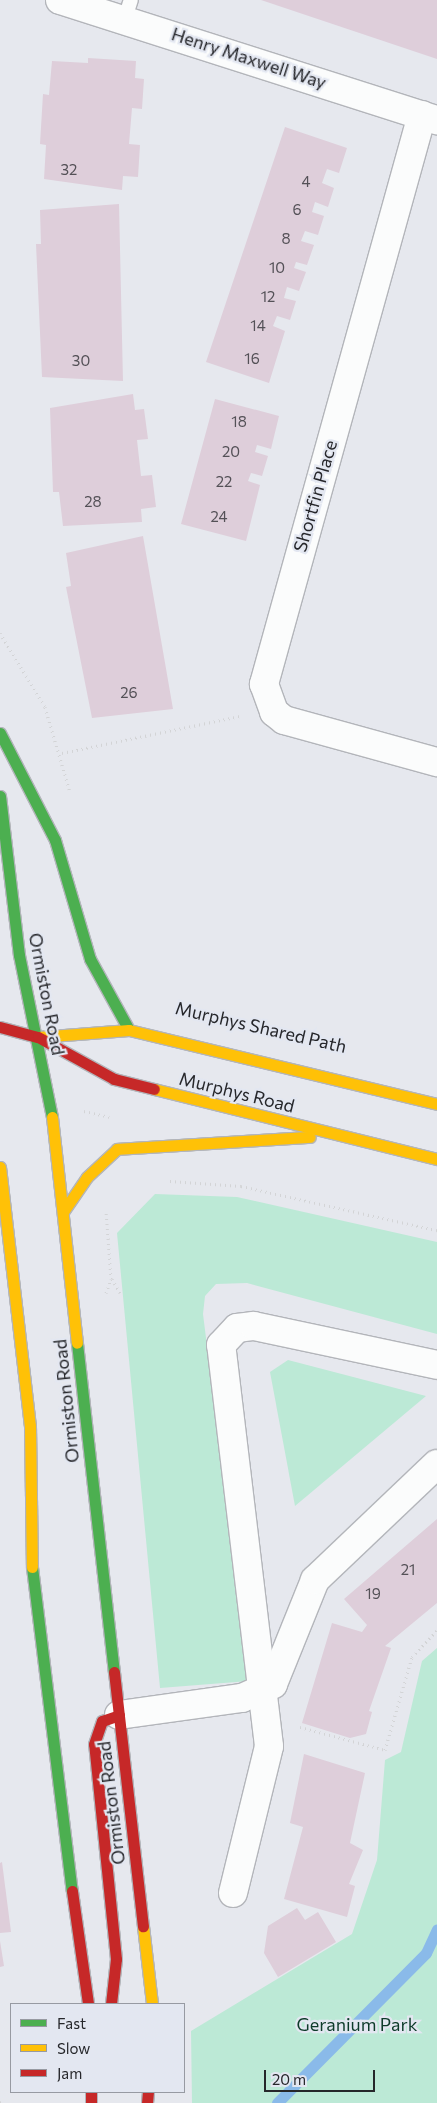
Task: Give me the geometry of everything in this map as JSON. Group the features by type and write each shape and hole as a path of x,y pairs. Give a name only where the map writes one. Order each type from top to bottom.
{"main road":[{"path":"0,733 55,840 90,959 129,1030"},
{"name":"Ormiston Road","path":"0,796 19,955 38,1037 63,1212 118,1715 152,2003"},
{"name":"Murphys Road","path":"0,1027 38,1037 114,1079 437,1160"},
{"name":"Murphys Road","path":"38,1037 129,1030 437,1104"},
{"path":"63,1212 87,1177 117,1149 339,1136"},
{"path":"0,1167 30,1426 32,1598 88,2003"},
{"path":"4,1313 22,1360"},
{"path":"111,2003 116,1959 94,1744 102,1720 118,1715"}],"street":[{"name":"Henry Maxwell Way","path":"60,0 128,9 430,117"},
{"name":"Shortfin Place","path":"272,710 264,684 268,663 430,117"},
{"path":"272,710 295,724 437,762"},
{"path":"233,1893 269,1746 222,1345 237,1328 254,1326 437,1365"},
{"path":"118,1715 242,1698 262,1691 280,1675 315,1580 437,1464"}],"path":[{"path":"0,633 34,689"},
{"path":"62,753 272,710"},
{"path":"79,1110 110,1117 112,1125"},
{"path":"162,1181 241,1186 437,1230"},
{"path":"106,1296 111,1279 108,1207"},
{"path":"111,1279 120,1293"},
{"path":"268,1731 289,1725 385,1750 412,1657 437,1630"},
{"path":"0,2102 4,2103"}],"green space":[{"path":"155,1194 237,1197 437,1242 437,1334 247,1283 216,1284 205,1296 203,1314 249,1681 160,1688 117,1233"},
{"path":"288,1360 426,1396 295,1506 270,1372"},
{"name":"Geranium Park","path":"437,1648 437,2103 192,2103 191,2031 352,1934 377,1860 385,1760 401,1752 422,1661"}],"building":[{"path":"261,0 437,0 437,59"},
{"path":"88,58 136,61 135,78 144,79 142,109 132,108 129,144 140,145 138,177 123,176 122,190 44,179 46,145 40,144 43,94 49,95 52,61 88,63"},
{"path":"285,127 347,148 339,173 327,169 322,183 334,188 328,207 315,202 312,212 324,216 318,235 305,231 301,241 314,245 307,265 296,262 294,268 306,272 299,291 287,287 284,298 296,301 290,320 277,316 273,326 285,331 269,383 206,362"},
{"path":"119,204 123,381 42,377 36,244 41,244 40,210"},
{"path":"133,394 135,410 144,409 148,439 137,440 141,476 152,475 156,507 141,509 142,522 63,526 59,492 53,492 50,408"},
{"path":"215,399 279,416 271,449 257,445 255,452 268,456 262,476 251,473 248,481 260,485 246,541 181,524"},
{"path":"143,536 173,709 92,718 66,587 71,586 66,553"},
{"path":"437,1519 437,1603 385,1646 391,1648 369,1711 372,1712 366,1734 350,1738 302,1723 332,1623 362,1632 367,1625 344,1599"},
{"path":"304,1754 365,1773 350,1843 363,1850 349,1884 355,1886 347,1917 284,1899 303,1827 290,1823"},
{"path":"2,1862 11,1932 0,1933 0,1863"},
{"path":"297,1908 305,1920 318,1912 336,1942 278,1977 264,1953 268,1926"},
{"path":"0,1941 4,1966 0,1967"}],"waterway":[{"path":"277,2103 426,1953 437,1929"}],"traffic: fast":[{"path":"0,733 55,840 90,959 129,1030"},
{"path":"0,796 19,955 52,1117"},
{"path":"77,1343 114,1672"},
{"path":"32,1567 72,1891"}],"traffic: slow":[{"path":"38,1037 129,1030 437,1104"},
{"path":"154,1089 437,1159"},
{"path":"52,1117 77,1343"},
{"path":"63,1212 87,1177 117,1149 310,1137"},
{"path":"0,1167 30,1426 32,1567"},
{"path":"143,1926 152,2003"}],"traffic: jam":[{"path":"0,1027 38,1037 114,1079 154,1089"},
{"path":"114,1672 143,1926"},
{"path":"111,2003 116,1959 94,1744 102,1721 119,1715"},
{"path":"72,1891 88,2003"},
{"path":"91,2093 91,2103"},
{"path":"147,2103 148,2093"}]}
